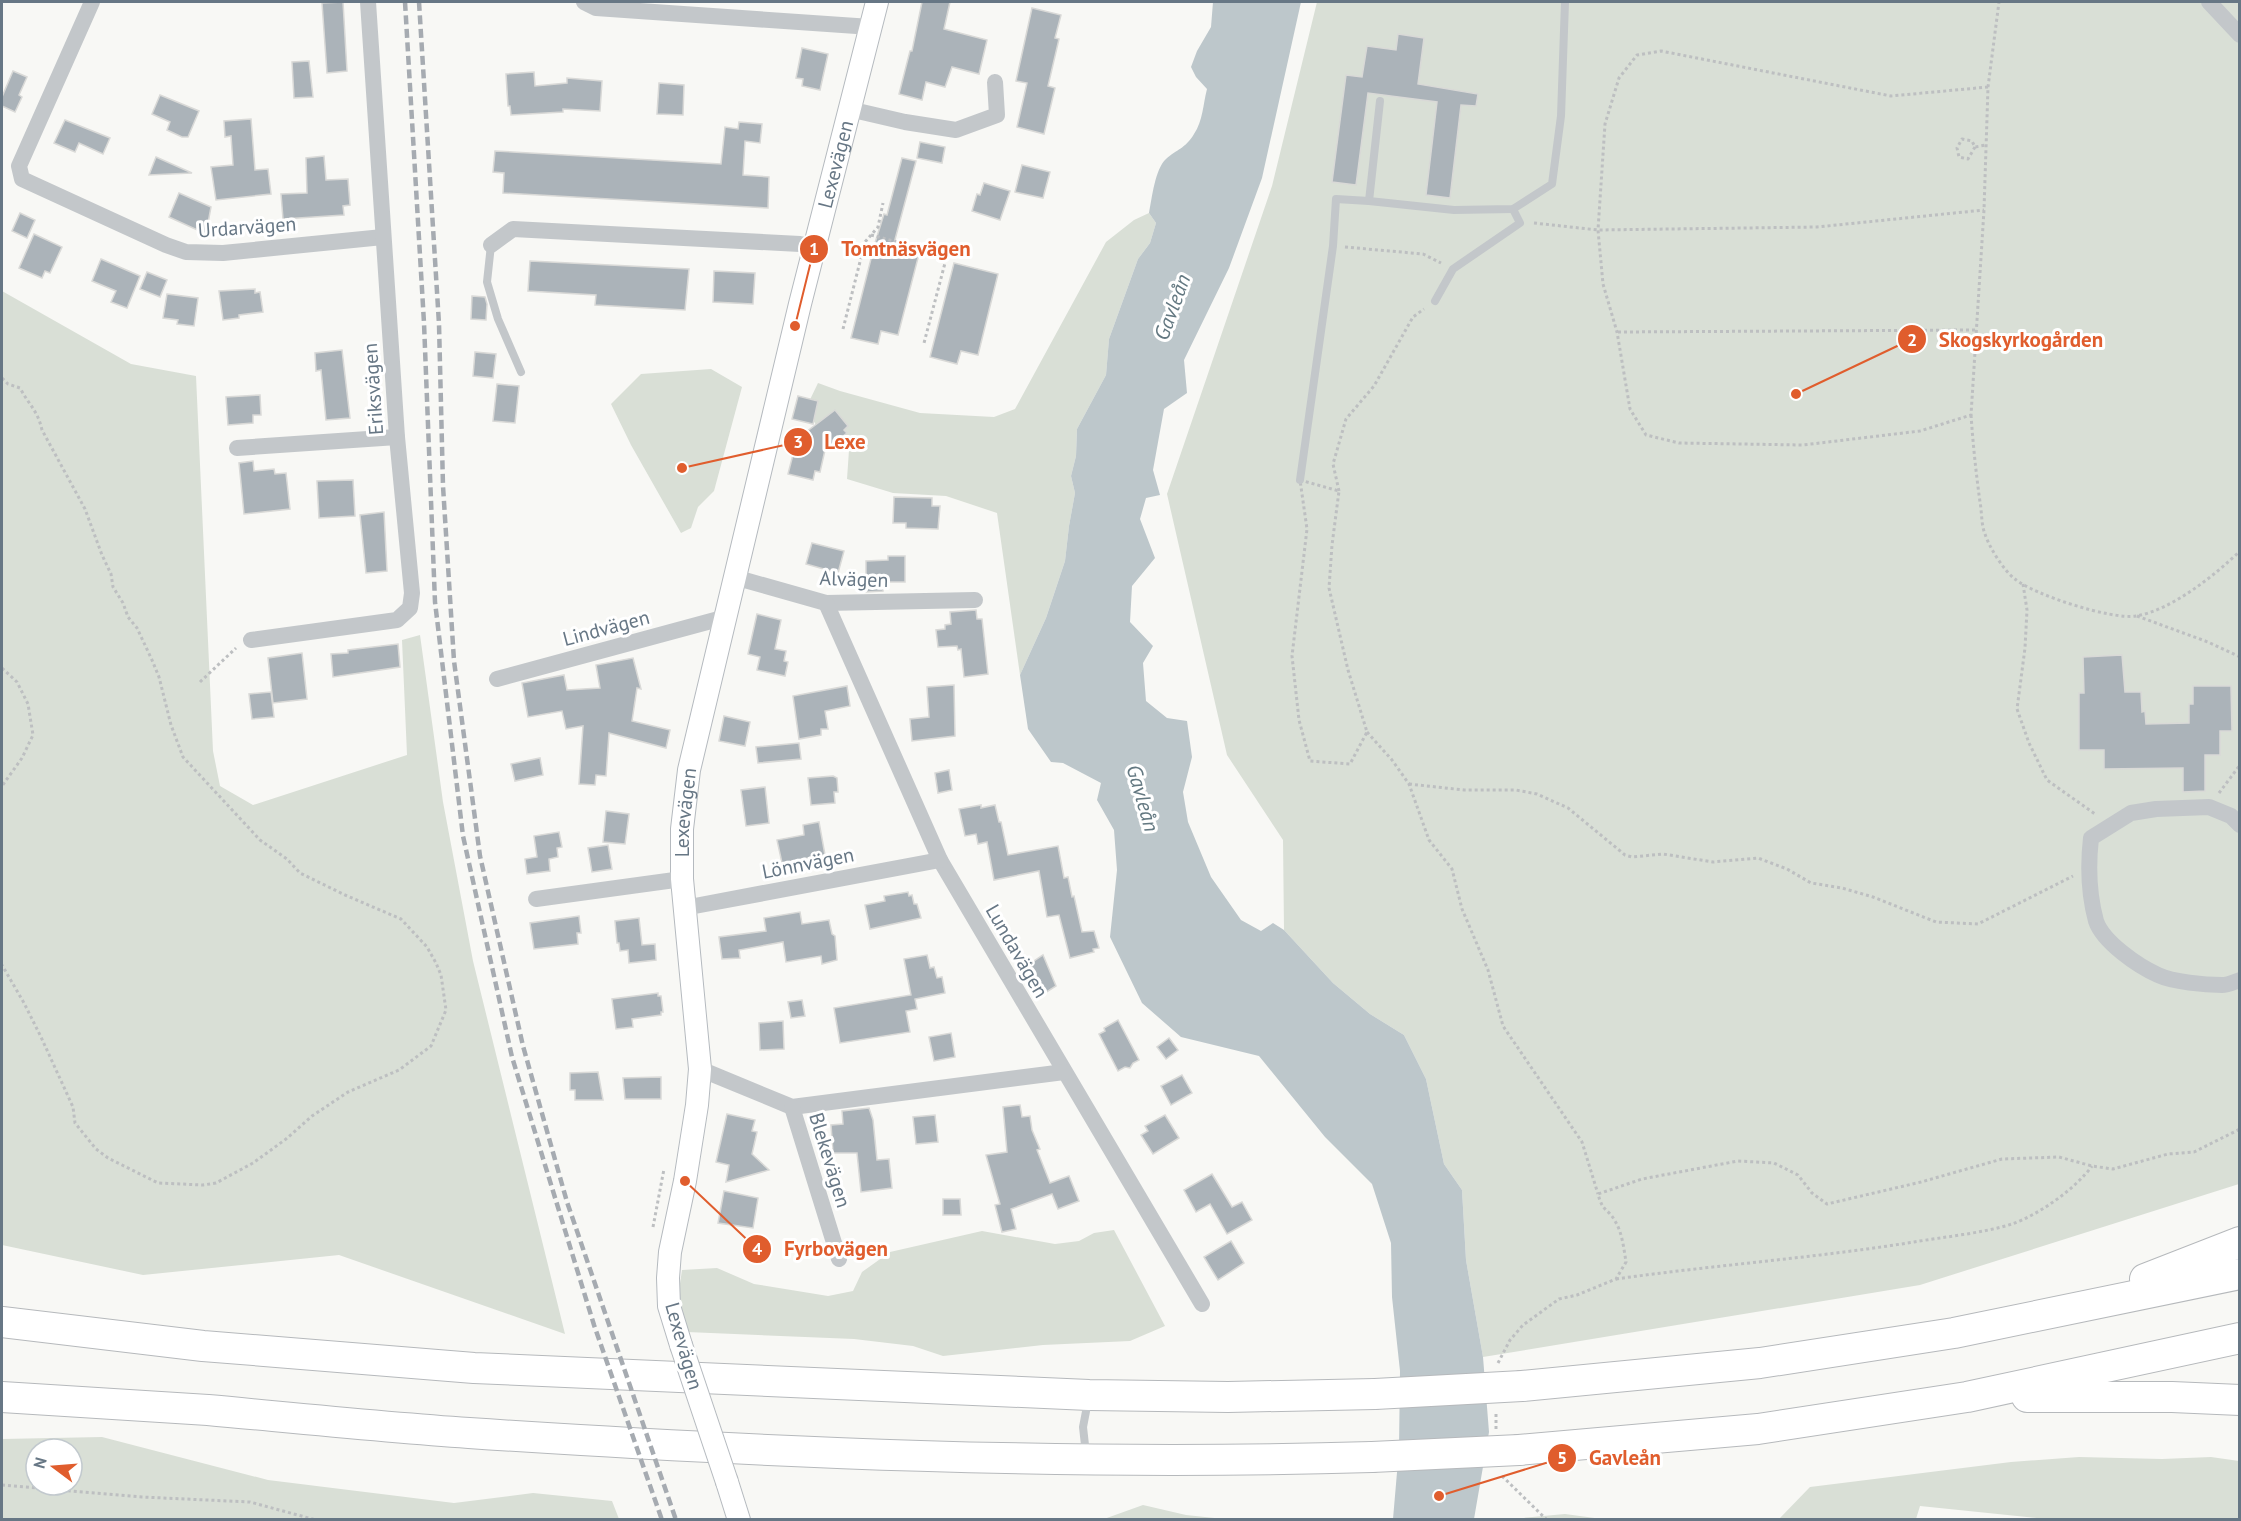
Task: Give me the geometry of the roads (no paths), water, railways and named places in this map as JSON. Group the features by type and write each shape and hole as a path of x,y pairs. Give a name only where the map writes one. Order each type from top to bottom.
{"highway":[{"path":"2041,1316 2162,1273 2240,1242"},
{"path":"2,1322 203,1346 474,1368 1089,1395 1375,1394 1510,1379 1760,1363 1954,1333 2240,1274"},
{"path":"2,1396 204,1410 466,1433 831,1454 1232,1461 1372,1457 1507,1443 1758,1429 1967,1397 2240,1338"},
{"path":"2,1378 204,1410"},
{"path":"1967,1397 2172,1397 2240,1400"}],"street":[{"name":"Urdarvägen","path":"92,2 19,166 22,179 186,252 223,253 383,237"},
{"name":"Eriksvägen","path":"251,640 397,620 410,608 412,593 397,437 368,2"},
{"path":"584,2 596,8 871,27"},
{"name":"Lexevägen","path":"739,1520 669,1306 670,1252 685,1181 700,1070 684,908 682,829 689,770 734,577 876,2"},
{"path":"2208,2 2240,35"},
{"name":"Lexevägen","path":"849,109 905,122 956,130 997,115 996,82"},
{"path":"491,245 513,229 788,243 816,247"},
{"path":"237,448 397,437"},
{"name":"Alvägen","path":"734,577 826,603 975,600"},
{"name":"Lundavägen","path":"826,603 939,860 1202,1304"},
{"name":"Lindvägen","path":"496,679 726,617"},
{"path":"2240,825 2231,816 2209,807 2156,809 2131,813 2091,838 2090,872 2097,922 2106,938 2123,953 2159,976 2199,984 2225,985 2240,980"},
{"name":"Lönnvägen","path":"684,908 939,860"},
{"path":"536,899 682,879"},
{"path":"700,1070 792,1107 1064,1072"},
{"name":"Blekevägen","path":"792,1107 839,1259"}],"lane":[{"path":"1300,480 1333,246 1336,199 1454,210 1513,209 1552,184 1562,116 1565,2"},
{"path":"1369,201 1380,101"},
{"path":"1435,301 1454,269 1520,223 1513,209"},
{"path":"491,245 487,282 498,319 521,372"},
{"path":"1086,1460 1083,1427 1089,1395"}],"water":[{"path":"1213,2 1301,2 1262,178 1229,268 1184,360 1187,393 1164,409 1153,470 1160,495 1146,498 1140,519 1155,558 1132,586 1130,622 1153,646 1143,663 1146,701 1167,718 1187,721 1192,757 1183,792 1188,822 1211,877 1241,920 1261,931 1273,923 1284,930 1333,983 1370,1014 1404,1035 1426,1079 1444,1164 1462,1190 1466,1260 1483,1357 1489,1432 1474,1519 1393,1519 1399,1449 1400,1371 1392,1297 1391,1243 1372,1184 1325,1137 1259,1056 1181,1037 1142,1003 1110,937 1117,870 1114,830 1097,800 1101,783 1063,763 1051,762 1028,729 1020,675 1046,618 1065,561 1075,493 1071,476 1076,456 1077,429 1106,375 1109,339 1138,259 1150,243 1156,223 1149,213 1159,170 1166,159 1187,143 1199,124 1207,89 1196,77 1191,67 1211,27"}],"railway":[{"path":"405,2 424,323 435,602 463,836 512,1057 594,1325 662,1520"},
{"path":"419,2 439,324 443,486 454,661 480,856 523,1046 567,1202 676,1520"}],"place":[{"name":"Tomtnäsvägen","path":"795,326"},
{"name":"Skogskyrkogården","path":"1796,394"},
{"name":"Lexe","path":"682,468"},
{"name":"Fyrbovägen","path":"685,1181"},
{"name":"Gavleån","path":"1439,1496"}]}
